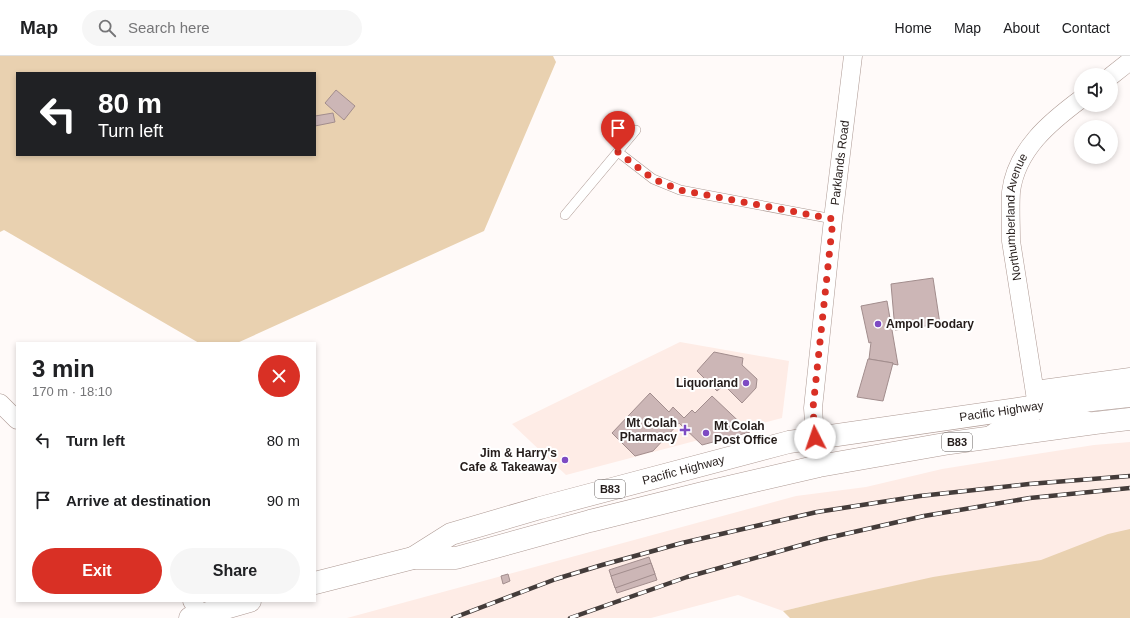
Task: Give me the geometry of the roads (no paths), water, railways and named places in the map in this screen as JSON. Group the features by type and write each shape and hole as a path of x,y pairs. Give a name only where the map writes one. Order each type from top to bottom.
{"main road":[{"name":"Pacific Highway","path":"413,558 452,534 510,516 781,444 1036,398 1130,396"},
{"name":"Pacific Highway","path":"316,584 413,558 456,558 703,493 819,466 986,438 1130,419"},
{"path":"194,611 244,602"}],"street":[{"name":"Parklands Road","path":"819,466 813,408 833,219 853,56"},
{"path":"1118,70 1130,61"},
{"name":"Northumberland Avenue","path":"1036,398 1011,241 1010,213 1012,190 1017,170 1028,149 1043,130 1074,105"},
{"path":"1036,398 1130,377"},
{"path":"1036,398 1049,415 1074,416 1095,423"},
{"path":"986,438 1006,424 1032,416 1036,398"},
{"path":"0,403 16,419"}],"lane":[{"path":"565,215 636,130"},
{"path":"618,152 653,179 680,190 833,219"}],"railway":[{"path":"453,618 556,579 602,565 682,543 817,512 920,496 1029,484 1130,476"},
{"path":"570,618 687,577 823,539 924,516 1030,498 1130,488"}],"place":[{"name":"Ampol Foodary","path":"878,324"},
{"name":"Liquorland","path":"746,383"},
{"name":"Mt Colah Pharmacy","path":"685,430"},
{"name":"Mt Colah Post Office","path":"706,433"},
{"name":"Jim & Harry's Cafe & Takeaway","path":"565,460"}]}
